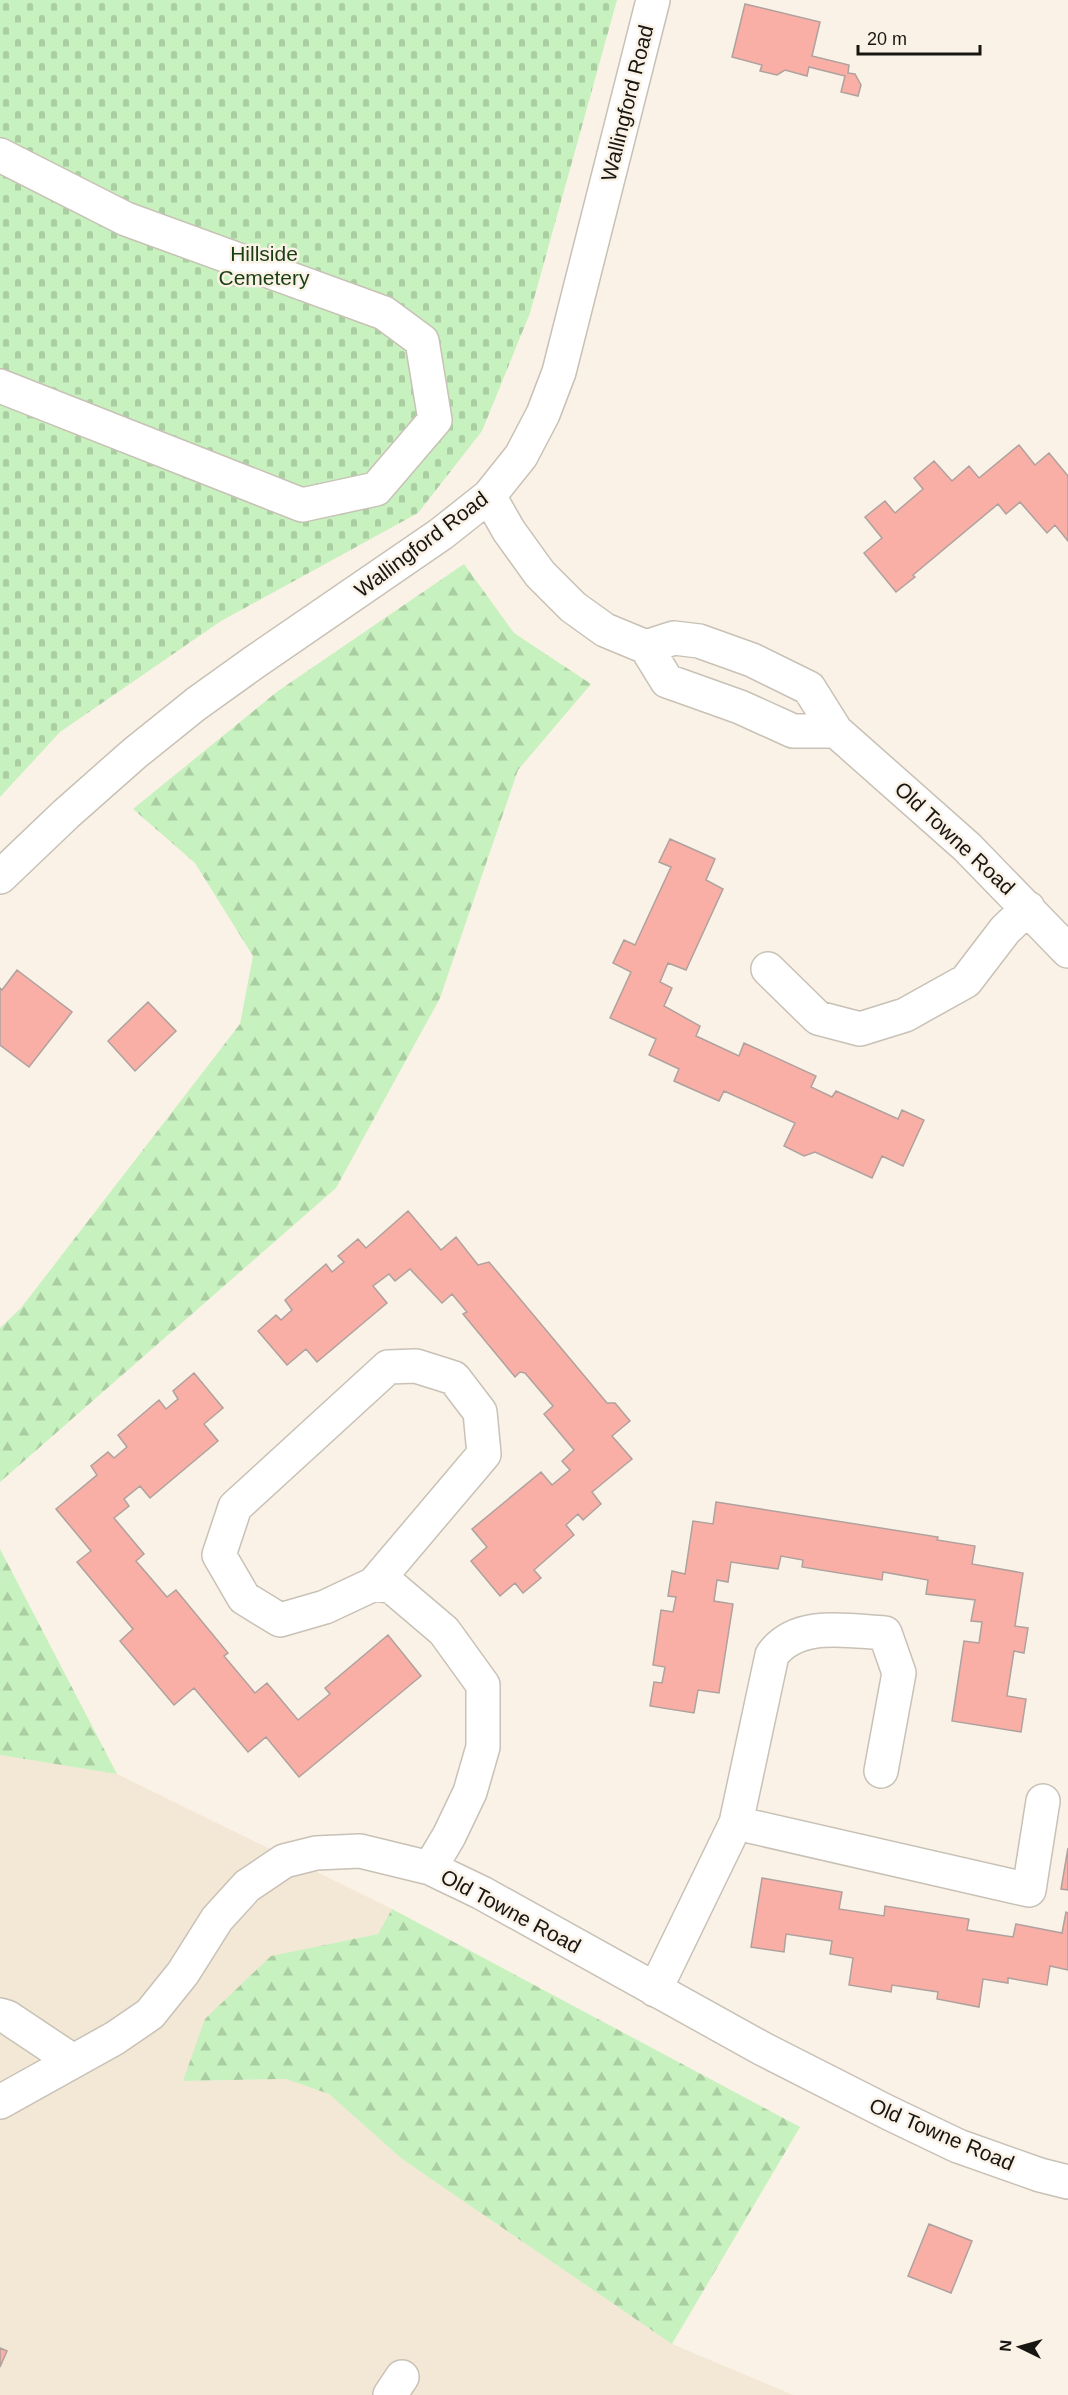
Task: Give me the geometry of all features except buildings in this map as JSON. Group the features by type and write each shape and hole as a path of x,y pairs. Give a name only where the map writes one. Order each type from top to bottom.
{"street":[{"name":"Wallingford Road","path":"0,877 135,753 255,661 441,534 489,496 521,456 543,414 559,372 653,0"},
{"path":"0,155 126,219 384,314 422,341 435,420 376,489 302,505 0,386"},
{"path":"489,496 509,531 540,574 573,607 604,630 646,647 667,681 740,707 793,731 836,731"},
{"name":"Old Towne Road","path":"646,647 674,638 699,641 752,660 808,688 836,731 967,847 1068,951"},
{"path":"768,969 818,1018 860,1029 905,1016 966,981 1005,930 1028,908"},
{"path":"374,1584 483,1454 480,1412 454,1378 416,1366 388,1367 235,1507 219,1555 244,1598 280,1620 326,1608 374,1584 391,1586 444,1631 483,1684 483,1747 474,1780 449,1836 430,1868"},
{"path":"655,1990 736,1823 772,1655 780,1644 799,1634 833,1630 885,1634 899,1673 881,1771"},
{"path":"736,1823 1029,1890 1043,1802"},
{"name":"Old Towne Road","path":"0,2102 115,2038 150,2014 183,1973 217,1919 247,1886 284,1861 316,1853 360,1851 430,1868 482,1893 784,2059 958,2146 1040,2175 1068,2182"},
{"path":"0,2015 7,2017 73,2061"}],"shaded area":[{"path":"0,1755 117,1774 392,1909 378,1934 271,1956 183,2081 286,2079 329,2094 402,2159 672,2344 793,2395 0,2395"}],"green space":[{"name":"Hillside Cemetery","path":"0,0 617,0 530,313 482,431 418,513 221,621 60,732 0,797"},
{"path":"464,564 514,633 591,684 518,770 440,998 336,1188 0,1482 0,1328 21,1308 240,1024 253,956 195,863 133,809 278,691"},
{"path":"0,1549 117,1774 0,1755"},
{"path":"392,1909 800,2127 672,2344 402,2159 329,2094 286,2079 183,2081 205,2019 271,1956 378,1934"}]}
